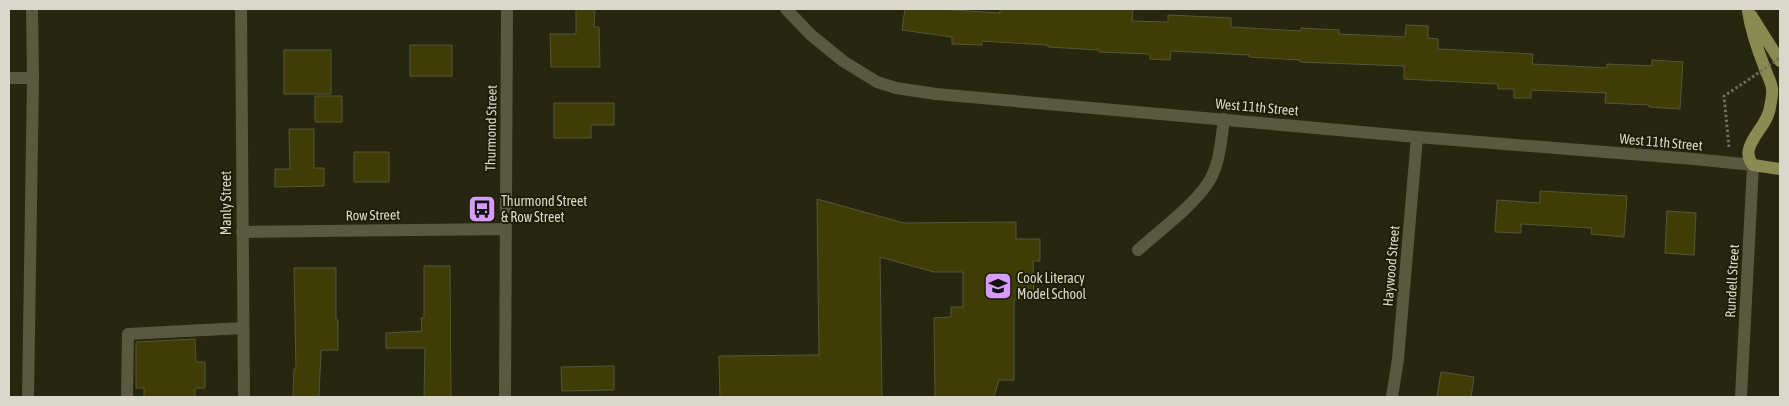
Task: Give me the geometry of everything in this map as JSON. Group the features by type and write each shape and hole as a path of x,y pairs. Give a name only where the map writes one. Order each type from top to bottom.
{"main road":[{"path":"1748,10 1780,59"},
{"path":"1748,10 1751,32 1772,88 1770,112 1760,131 1750,144 1748,160 1753,166 1780,169"}],"street":[{"path":"28,397 33,78 32,9"},
{"name":"Manly Street","path":"240,9 244,397"},
{"name":"Thurmond Street","path":"505,397 507,9"},
{"name":"West 11th Street","path":"786,9 811,35 843,60 877,82 896,88 936,94 1753,166"},
{"path":"9,78 33,78"},
{"path":"1138,250 1190,204 1208,182 1218,157 1224,119"},
{"name":"Haywood Street","path":"1392,397 1398,359 1417,136"},
{"name":"Rundell Street","path":"1741,397 1753,166"},
{"name":"Row Street","path":"242,232 505,229"},
{"path":"127,397 128,334 243,328"}],"path":[{"path":"1732,163 1724,96 1780,59"}],"building":[{"path":"576,9 595,9 594,27 599,27 600,67 551,67 550,34 576,34"},
{"path":"905,9 1000,13 1000,9 1133,9 1132,21 1168,22 1168,15 1231,18 1231,27 1301,31 1301,28 1339,30 1339,34 1405,37 1406,25 1428,26 1428,38 1438,39 1438,49 1533,54 1532,64 1607,68 1607,64 1652,66 1652,60 1683,62 1680,109 1649,107 1649,105 1605,103 1606,93 1531,90 1531,98 1514,98 1514,89 1498,89 1498,84 1404,79 1404,66 1300,62 1300,60 1249,57 1249,55 1171,51 1170,60 1150,59 1150,54 1099,52 1099,50 1048,47 1048,45 982,41 982,45 952,44 952,37 902,30"},
{"path":"410,45 452,45 452,76 410,76"},
{"path":"284,50 331,50 331,94 284,94"},
{"path":"315,96 342,96 342,122 315,122"},
{"path":"554,103 614,103 614,125 591,125 591,138 554,138"},
{"path":"289,129 314,129 314,168 324,168 324,186 275,187 275,169 290,169"},
{"path":"354,152 389,152 389,182 354,182"},
{"path":"1540,191 1627,196 1624,237 1591,234 1592,228 1521,224 1521,233 1495,232 1497,200 1540,203"},
{"name":"Cook Literacy Model School","path":"817,199 904,223 1016,222 1016,239 1040,239 1040,261 1033,261 1034,299 1014,300 1014,380 999,380 994,397 935,397 934,318 951,317 951,307 963,307 963,272 934,272 880,257 882,397 720,397 719,356 819,355"},
{"path":"1667,211 1696,213 1694,255 1665,253"},
{"path":"424,266 450,266 451,397 424,397 425,348 386,348 386,333 422,331 421,318 424,318"},
{"path":"294,268 336,268 338,350 321,350 319,397 293,397 294,369 296,369"},
{"path":"195,339 196,362 205,362 205,388 195,388 195,397 144,397 144,388 136,388 136,342"},
{"path":"614,366 614,390 562,391 561,367"},
{"path":"1441,372 1474,377 1471,397 1437,397"}],"place":[{"name":"Thurmond Street & Row Street","path":"482,209"},
{"name":"Cook Literacy Model School","path":"998,286"}]}
